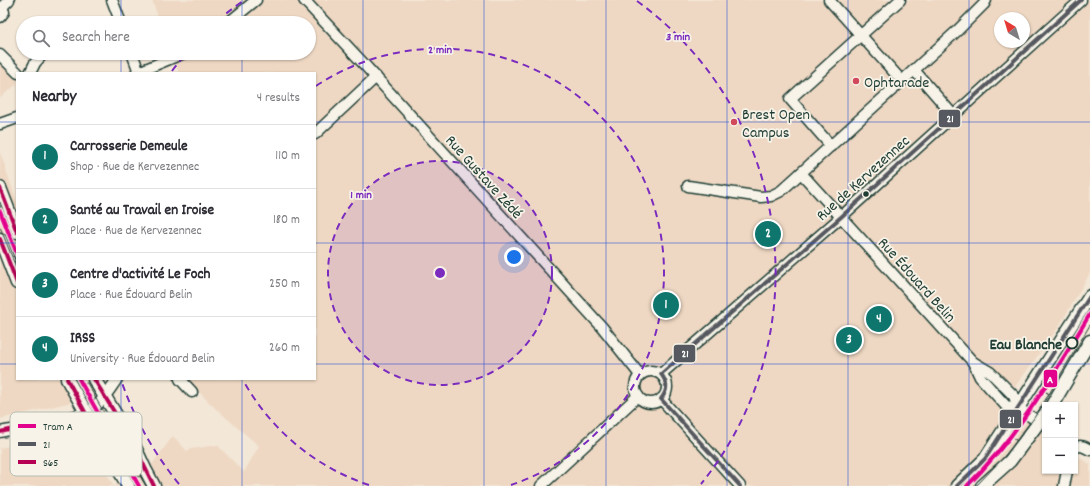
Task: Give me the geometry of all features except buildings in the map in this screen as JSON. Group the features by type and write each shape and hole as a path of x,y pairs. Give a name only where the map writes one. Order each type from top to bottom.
{"main road":[{"path":"0,188 16,229"},
{"path":"0,239 16,280"},
{"path":"957,486 985,459 1090,296"},
{"path":"1054,402 1090,341"},
{"path":"68,380 85,412"},
{"path":"95,380 114,412"},
{"path":"982,486 1010,460 1042,418"},
{"path":"142,463 154,486"},
{"path":"122,476 128,486"}],"street":[{"path":"0,17 4,12 2,7 8,0"},
{"path":"112,0 118,16"},
{"path":"237,16 256,0"},
{"name":"Rue Gustave Zédé","path":"304,0 376,77 602,327 640,375"},
{"path":"829,0 902,81"},
{"path":"831,146 790,99 900,0"},
{"path":"688,186 761,197 771,196 781,191 958,30 984,4 986,0"},
{"name":"Rue de Kervezennec","path":"661,374 840,217 1080,0"},
{"path":"0,55 17,72"},
{"path":"30,72 37,60"},
{"path":"134,60 138,72 167,60"},
{"path":"914,70 953,115"},
{"path":"316,133 376,77"},
{"path":"0,124 16,118"},
{"name":"Rue Édouard Belin","path":"801,174 973,362 980,377 1006,406 1018,408 1042,418"},
{"path":"653,371 661,374 667,382 667,387 664,396 661,399 657,402 646,402 638,396 635,388 640,375 644,372 653,371"},
{"path":"85,412 96,405 116,380"},
{"path":"181,380 192,392"},
{"path":"541,486 638,396"},
{"path":"661,399 740,486"},
{"path":"0,432 10,430"},
{"path":"1078,446 1082,446 1090,450"},
{"path":"1064,486 1066,474"}],"shaded area":[{"path":"152,0 1090,0 1090,273 1058,328 1009,395 1042,428 1042,474 1078,474 1078,457 1090,464 1090,486 114,486 131,476 142,476 142,469 153,463 173,436 187,451 217,445 244,472 259,446 215,408 187,380 316,380 316,72 179,72 174,60 316,60 316,16 158,16"},
{"path":"0,57 16,72 16,85 0,98"},
{"path":"0,152 16,199 16,380 61,380 72,402 30,412 10,412 10,417 0,419"},
{"path":"10,446 10,476 108,476 114,486 0,486 0,448"}],"tram line":[{"path":"0,202 16,243"},
{"name":"A","path":"0,211 16,251"},
{"path":"0,227 12,257 16,255"},
{"path":"12,258 14,262"},
{"path":"14,262 16,267"},
{"path":"1090,308 1042,389 1049,394 1090,325"},
{"name":"A","path":"967,486 986,466 1019,425 1034,404 1090,314"},
{"path":"76,380 80,387 84,385"},
{"name":"A","path":"80,380 98,412"},
{"path":"87,383 104,412"},
{"path":"87,383 80,387 94,412"},
{"path":"1042,389 1049,394 1017,441 1010,435 1042,389"},
{"path":"962,486 991,458 1010,435 1017,441 976,486"},
{"name":"A","path":"133,476 139,486"},
{"path":"136,486 132,480 140,476 146,486"}],"transit line":[{"name":"21","path":"740,486 661,399 666,390 666,383 661,374 841,217 1081,0"},
{"name":"S65","path":"0,188 16,229"},
{"name":"S65","path":"0,239 16,280"},
{"name":"21","path":"957,486 985,459 1090,296"},
{"name":"S65","path":"68,380 85,412"},
{"name":"S65","path":"95,380 114,412"},
{"name":"S65","path":"0,432 10,430"},
{"name":"S65","path":"142,461 154,486"}],"place":[{"name":"Ophtarade","path":"856,81"},
{"name":"Brest Open Campus","path":"734,122"},
{"name":"Santé au Travail en Iroise","path":"768,234"},
{"name":"Carrosserie Demeule","path":"666,305"},
{"name":"IRSS","path":"879,319"},
{"name":"Centre d'activité Le Foch","path":"849,340"},
{"name":"Eau Blanche","path":"1072,343"}]}
